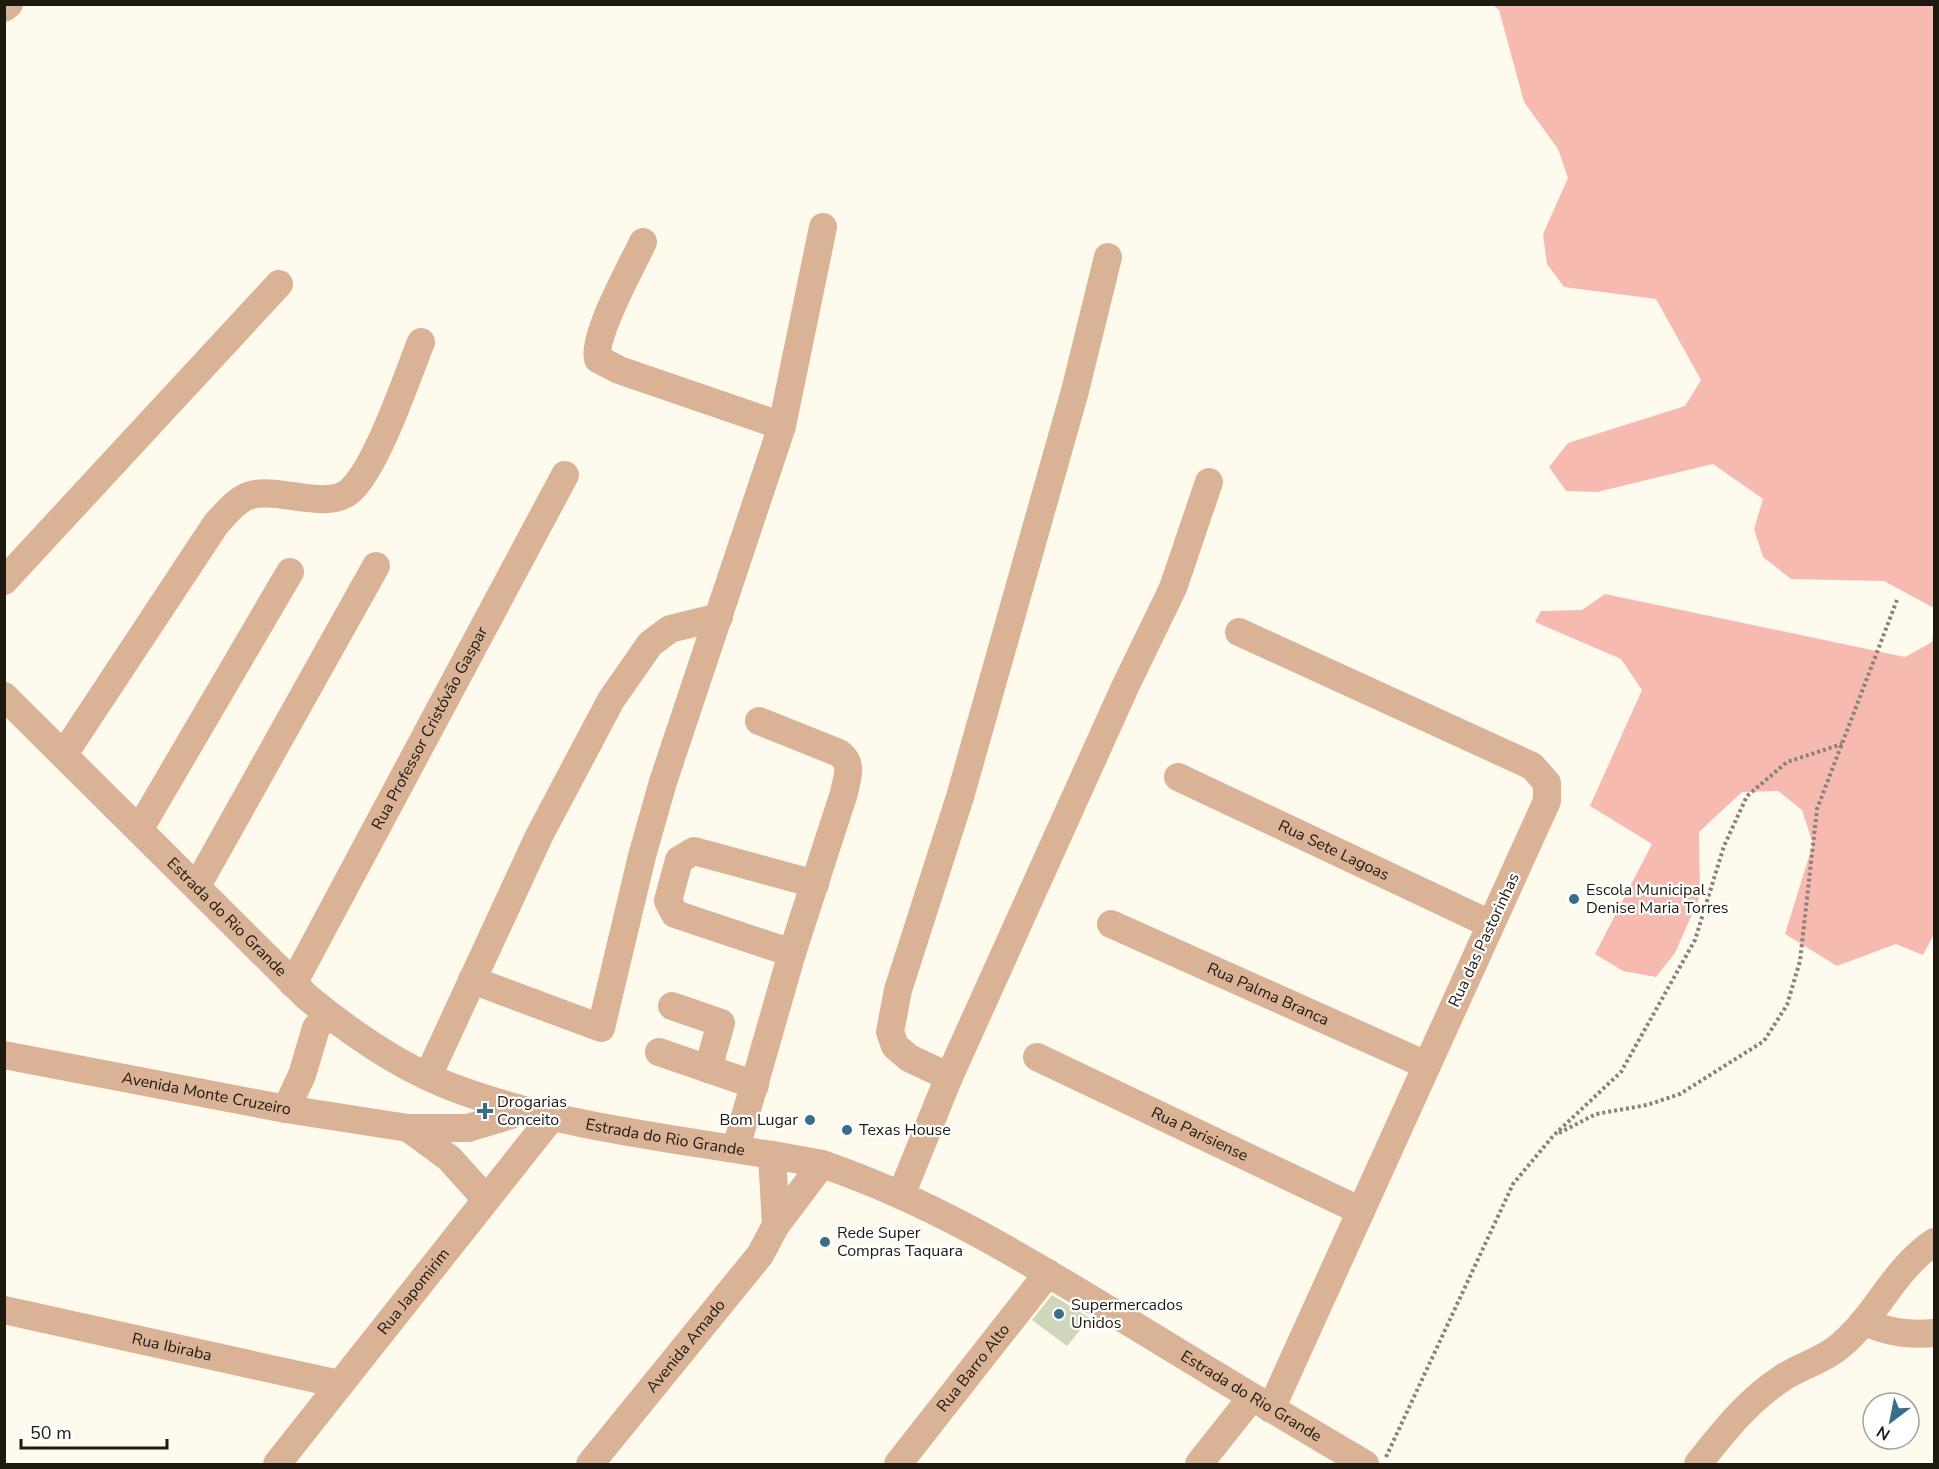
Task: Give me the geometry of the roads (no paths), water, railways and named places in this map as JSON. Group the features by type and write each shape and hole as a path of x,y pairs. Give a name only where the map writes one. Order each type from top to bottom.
{"street":[{"path":"4,8 9,4"},
{"path":"472,980 601,1028 642,856 663,782 782,426 823,227"},
{"path":"643,242 602,329 595,349 598,359 619,370 782,426"},
{"path":"949,1077 909,1058 895,1046 890,1032 898,990 960,797 1075,392 1108,257"},
{"path":"4,581 279,284"},
{"path":"64,754 216,524 236,504 252,494 333,498 349,492 361,477 390,421 421,342"},
{"name":"Rua Professor Cristóvão Gaspar","path":"300,990 565,475"},
{"path":"902,1195 949,1077 1125,687 1173,588 1209,482"},
{"path":"197,885 376,566"},
{"path":"139,830 290,572"},
{"path":"428,1076 539,836 611,700 650,644 670,629 719,617"},
{"name":"Rua das Pastorinhas","path":"1198,1464 1261,1403 1361,1211 1547,801 1547,783 1532,766 1239,632"},
{"name":"Estrada do Rio Grande","path":"4,696 197,885 300,990"},
{"path":"736,1148 792,953 850,766 839,753 759,721"},
{"name":"Rua Sete Lagoas","path":"1178,777 1490,924"},
{"path":"792,953 675,914 668,901 679,860 694,851 815,884"},
{"name":"Rua Palma Branca","path":"1111,924 1426,1065"},
{"path":"286,1109 325,1024 315,1015 300,990"},
{"path":"672,1006 721,1023 708,1069"},
{"name":"Estrada do Rio Grande","path":"325,1024 351,1033 456,1089 537,1114 822,1164 902,1195 932,1208 1048,1273 1365,1464"},
{"path":"659,1052 755,1085"},
{"name":"Avenida Monte Cruzeiro","path":"4,1055 286,1109 408,1128 468,1128 537,1114"},
{"name":"Rua Parisiense","path":"1037,1057 1361,1211"},
{"name":"Rua Japomirim","path":"277,1464 486,1199 537,1114"},
{"name":"Avenida Monte Cruzeiro","path":"408,1128 449,1158 486,1199"},
{"path":"772,1155 776,1225"},
{"name":"Avenida Amado","path":"590,1464 760,1255 776,1225 822,1164"},
{"path":"1698,1464 1733,1420 1756,1397 1785,1376 1838,1348 1865,1322 1889,1285 1935,1242"},
{"name":"Rua Barro Alto","path":"898,1464 1048,1273"},
{"name":"Rua Ibiraba","path":"4,1310 339,1384"},
{"path":"1865,1322 1888,1332 1905,1335 1935,1333"}],"place":[{"name":"Escola Municipal Denise Maria Torres","path":"1574,899"},
{"name":"Drogarias Conceito","path":"485,1111"},
{"name":"Bom Lugar","path":"810,1120"},
{"name":"Texas House","path":"847,1130"},
{"name":"Rede Super Compras Taquara","path":"825,1242"},
{"name":"Supermercados Unidos","path":"1059,1314"}]}
